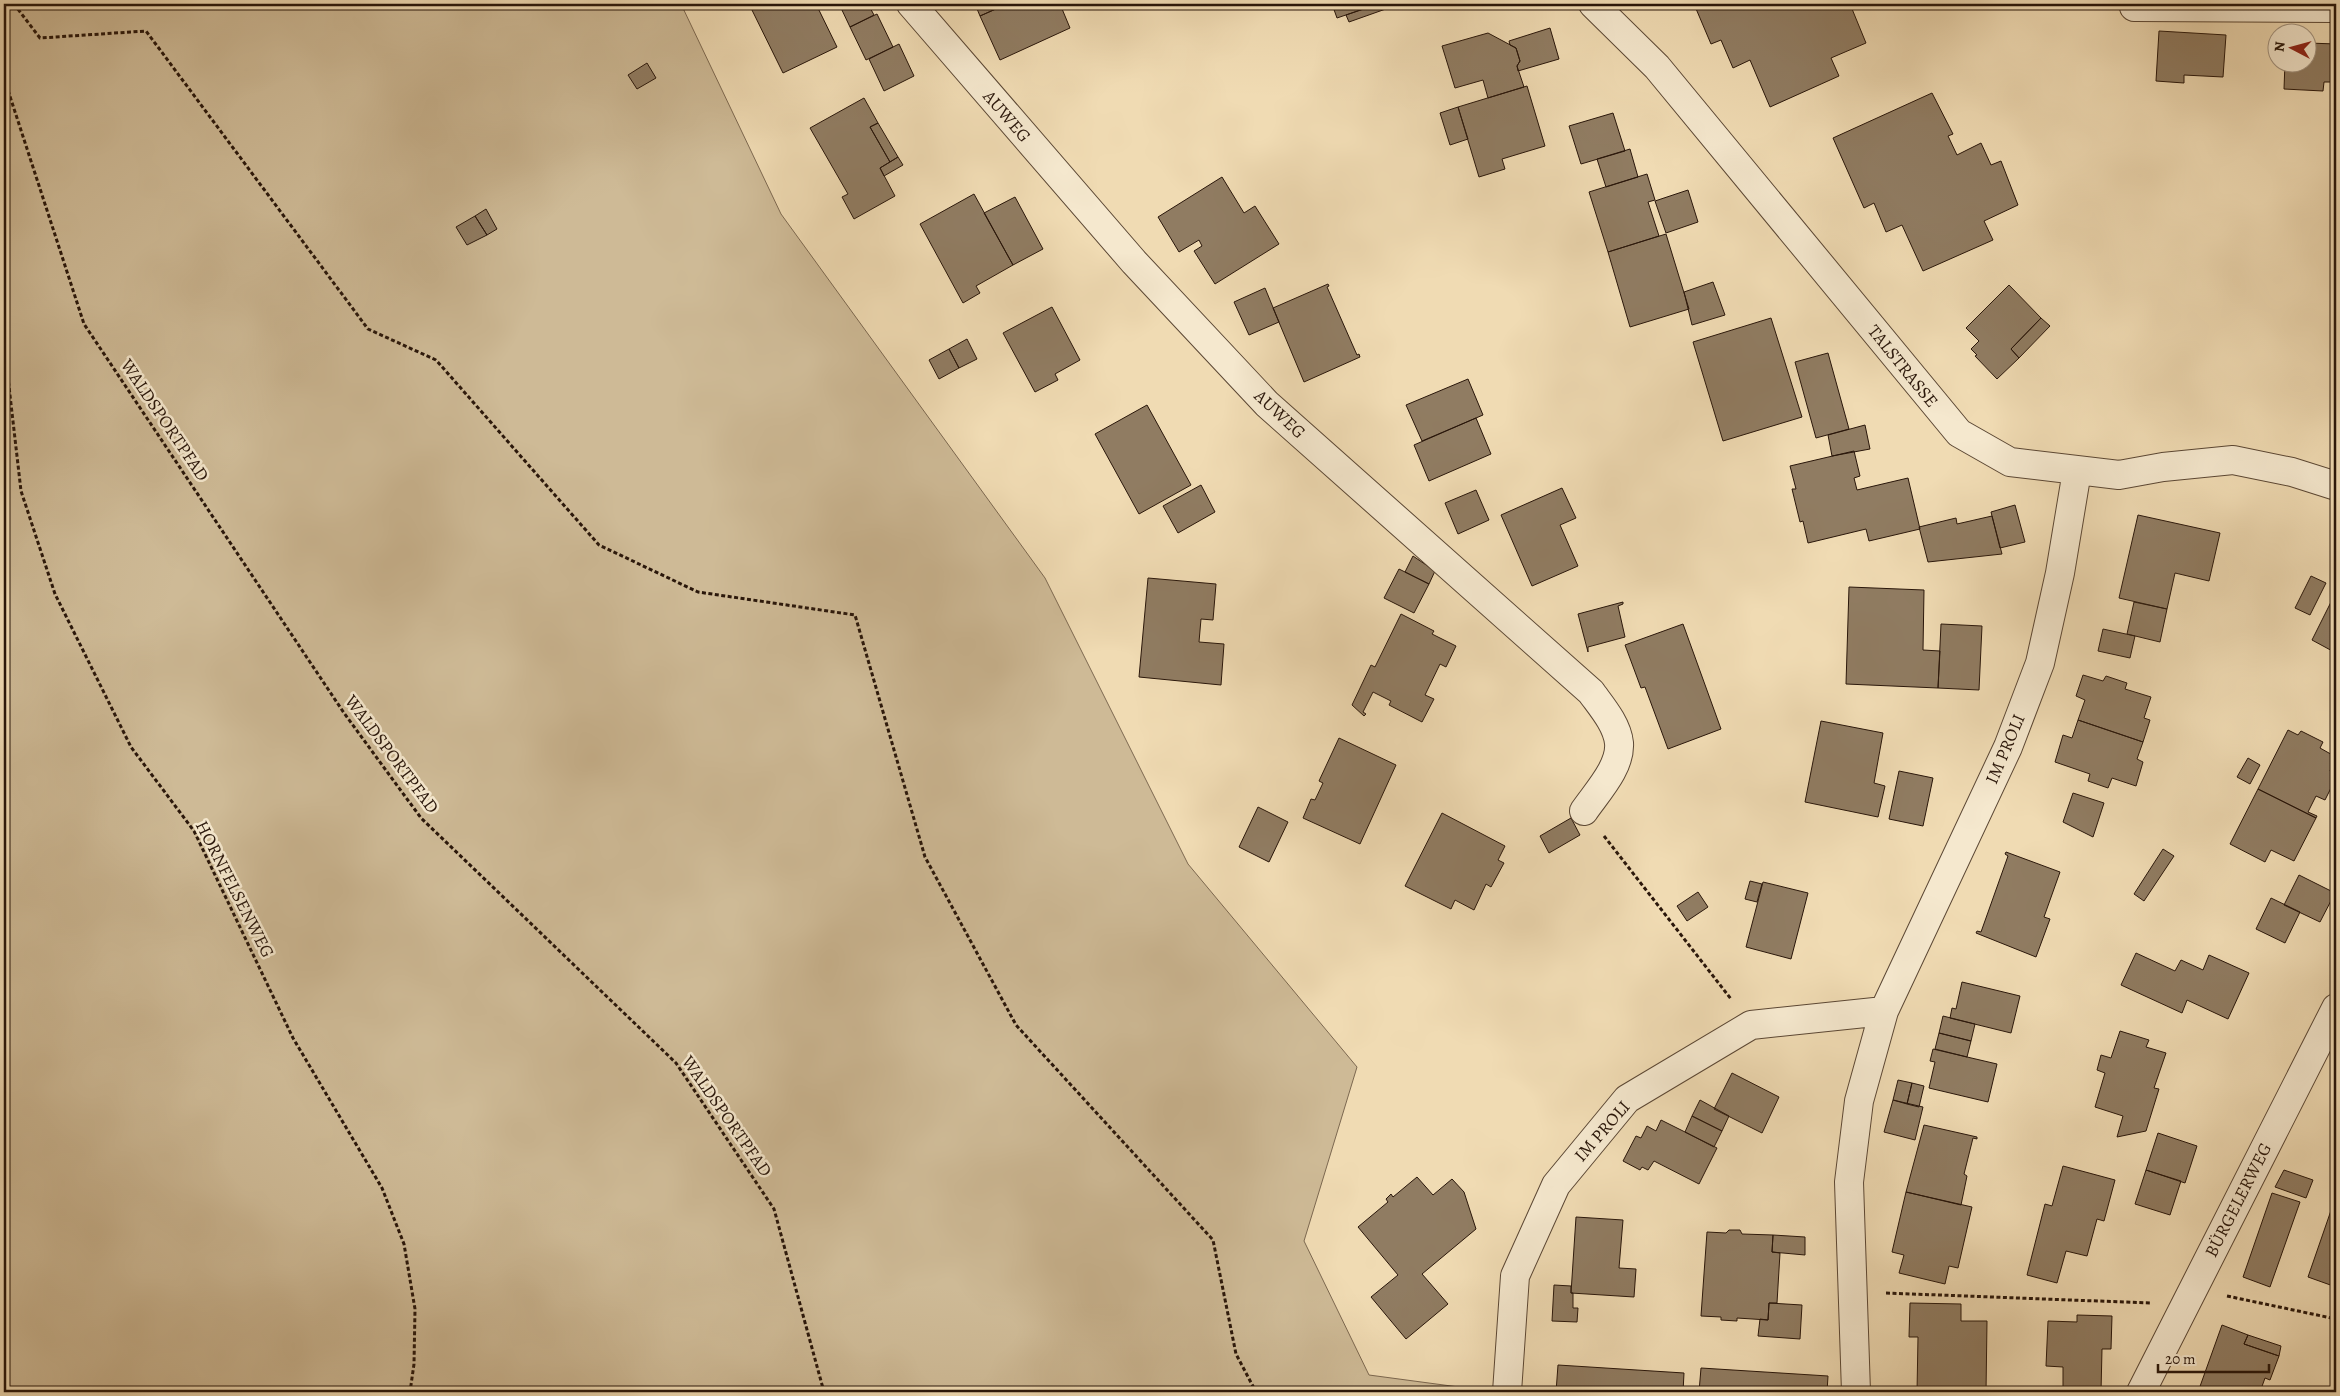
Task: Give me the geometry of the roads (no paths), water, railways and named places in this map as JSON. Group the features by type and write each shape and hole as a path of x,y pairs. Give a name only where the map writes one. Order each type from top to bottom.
{"street":[{"name":"AUWEG","path":"911,4 1134,262 1267,404 1591,692 1610,720 1619,743 1614,766 1584,811"},
{"name":"TALSTRASSE","path":"1593,4 1658,67 1959,433 2010,462 2119,475 2163,467 2233,460 2292,472 2336,486"},
{"path":"2134,7 2336,8"},
{"name":"IM PROLI","path":"1856,1392 1848,1182 1859,1101 1884,1011 2008,746 2040,663 2060,573 2077,471"},
{"name":"BÜRGELERWEG","path":"2141,1392 2336,1008"},
{"name":"IM PROLI","path":"1507,1392 1515,1276 1556,1185 1627,1099 1751,1025 1884,1011"}]}
